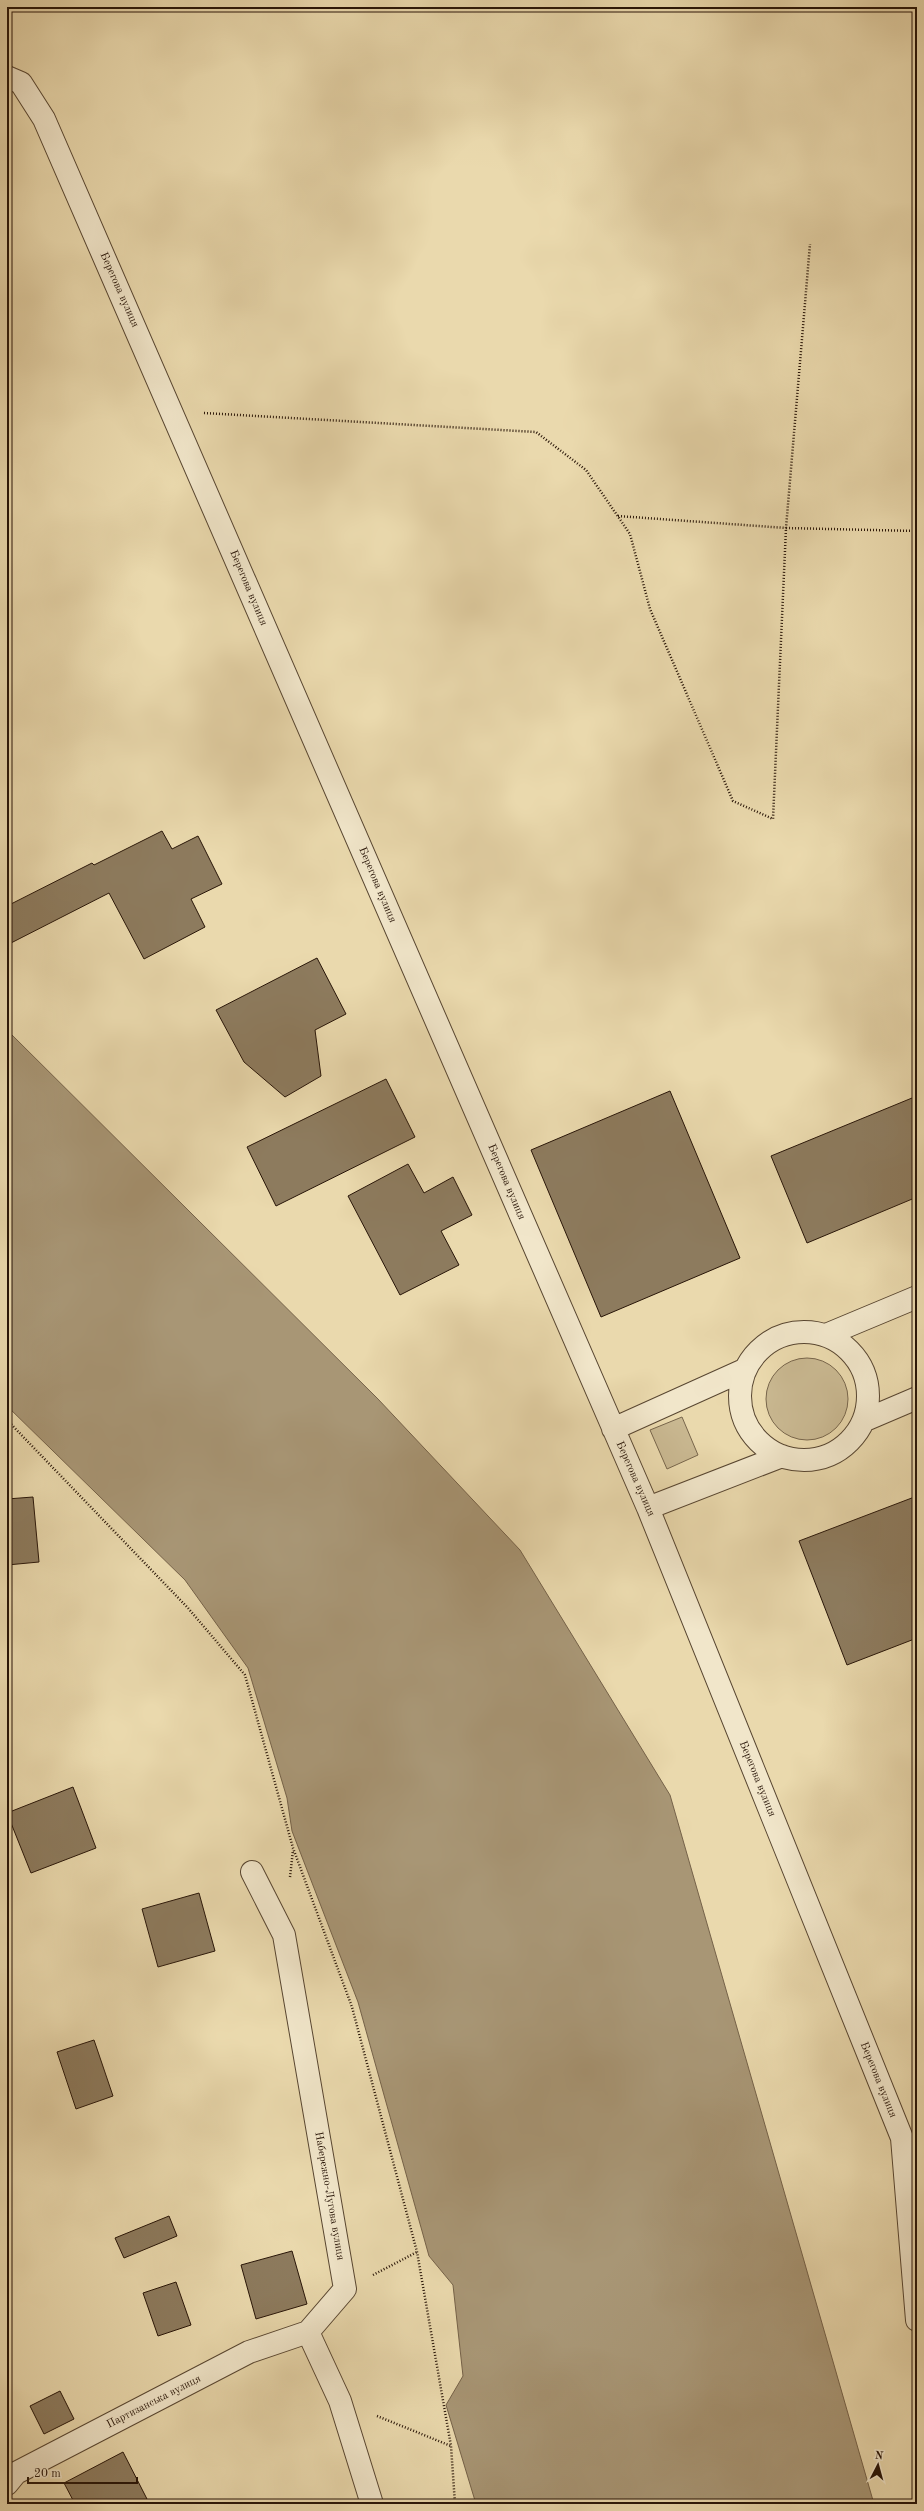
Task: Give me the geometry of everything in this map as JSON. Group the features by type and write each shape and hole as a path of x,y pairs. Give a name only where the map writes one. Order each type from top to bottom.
{"street":[{"name":"Берегова вулиця","path":"7,77 21,83 44,119 172,411 612,1429 648,1508 902,2138 917,2320"},
{"path":"826,1335 917,1297"},
{"path":"807,1331 826,1335 844,1346 858,1361 867,1380 868,1401 863,1421 852,1437 843,1446 820,1458 801,1460 782,1456 764,1446 746,1424 741,1412 739,1391 744,1370 754,1354 769,1341 788,1333 807,1331"},
{"path":"612,1429 744,1370"},
{"path":"863,1421 917,1398"},
{"path":"648,1508 782,1456"},
{"name":"Набережно-Лугова вулиця","path":"252,1872 284,1935 345,2289"},
{"path":"345,2289 308,2332 340,2401 372,2504"},
{"name":"Партизанська вулиця","path":"7,2484 16,2473 249,2352 308,2332"}],"path":[{"path":"172,411 536,432 586,470 630,534 650,609 733,801 773,819 786,528 810,244"},
{"path":"618,516 786,528 917,531"},
{"path":"345,2289 417,2252"},
{"path":"340,2401 451,2446"}],"shaded area":[{"path":"7,1030 378,1399 520,1550 670,1795 874,2504 476,2504 446,2405 463,2376 453,2285 429,2256 358,2002 292,1831 287,1798 248,1668 185,1580 7,1406"},
{"path":"807,1358 823,1361 836,1370 845,1383 848,1399 845,1415 836,1428 823,1437 807,1440 791,1437 778,1428 769,1415 766,1399 769,1383 778,1370 791,1361"},
{"path":"682,1417 698,1455 667,1469 650,1430"}],"building":[{"path":"162,831 172,849 198,836 222,884 191,899 205,927 144,959 109,893 7,945 7,906 92,863 94,865"},
{"path":"317,958 346,1014 315,1030 321,1076 285,1097 244,1062 216,1010"},
{"path":"386,1079 415,1137 276,1206 247,1147"},
{"path":"670,1091 740,1258 601,1317 531,1150"},
{"path":"912,1098 917,1111 917,1197 807,1243 771,1156"},
{"path":"408,1164 424,1193 453,1177 472,1215 441,1231 459,1265 400,1295 348,1196"},
{"path":"917,1496 917,1638 847,1665 799,1541"},
{"path":"33,1497 39,1562 7,1565 7,1499"},
{"path":"73,1787 96,1848 31,1873 7,1813"},
{"path":"199,1893 215,1951 158,1967 142,1909"},
{"path":"94,2040 113,2096 76,2109 57,2052"},
{"path":"169,2216 177,2236 124,2258 115,2238"},
{"path":"292,2251 307,2304 256,2319 241,2265"},
{"path":"176,2282 191,2325 158,2336 143,2293"},
{"path":"60,2391 74,2419 44,2434 30,2406"},
{"path":"123,2452 147,2499 137,2504 75,2504 64,2483"}]}
